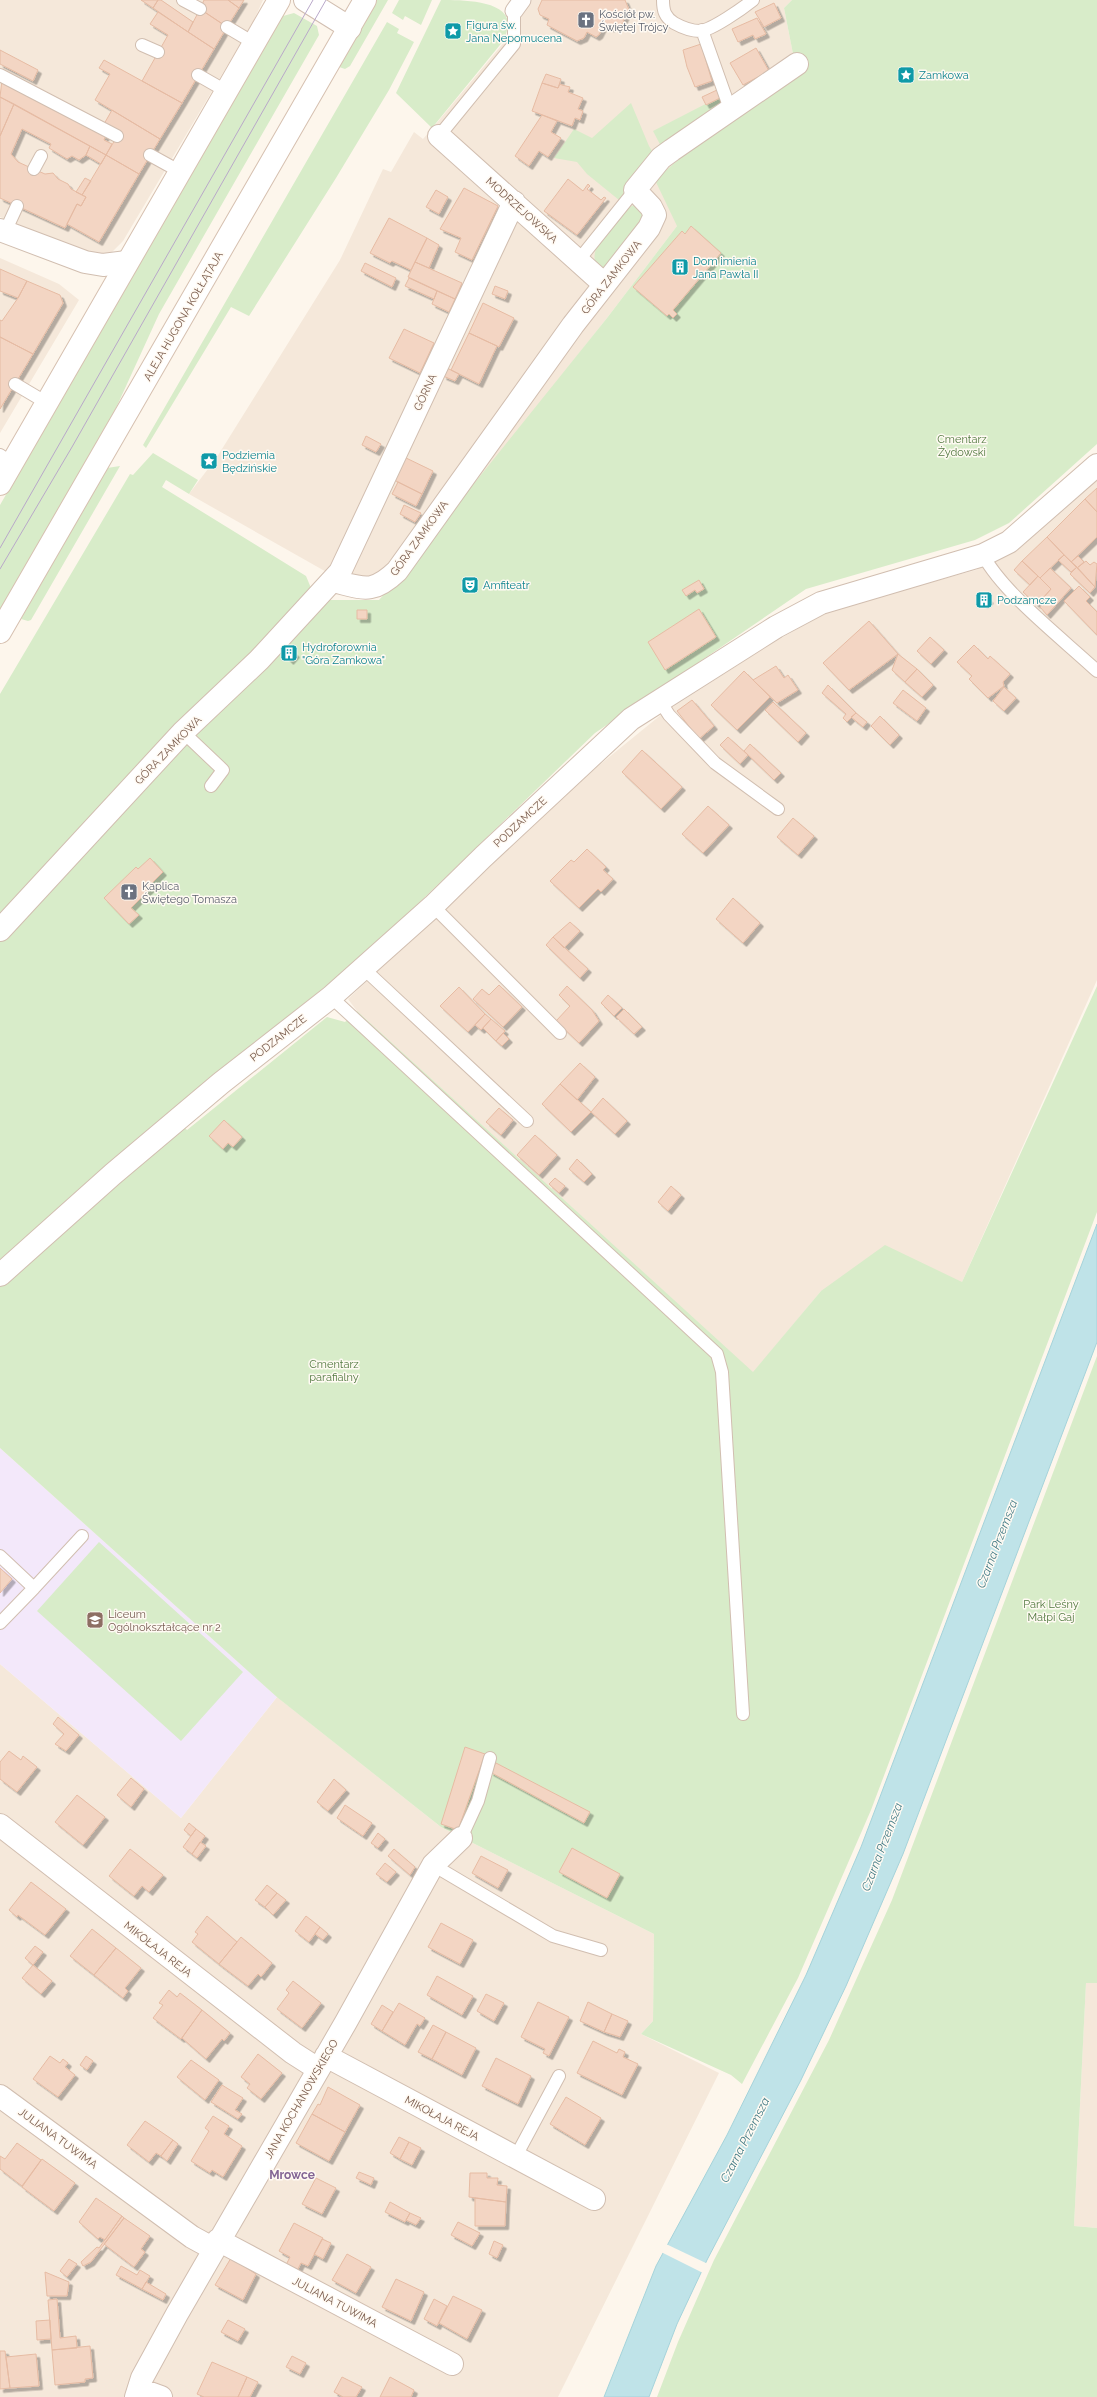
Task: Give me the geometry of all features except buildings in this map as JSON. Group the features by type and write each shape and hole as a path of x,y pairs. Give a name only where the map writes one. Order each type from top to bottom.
{"street":[{"path":"0,484 6,459 47,403 179,171 279,0"},
{"path":"306,0 350,28"},
{"name":"ALEJA HUGONA KOŁŁĄTAJA","path":"0,632 365,0"},
{"path":"635,190 662,158 730,109 797,64"},
{"name":"MODRZEJOWSKA","path":"439,136 604,284"},
{"name":"GÓRA ZAMKOWA","path":"0,930 183,732 259,660 333,581 362,589 383,584 397,571 604,284 649,228 655,215 651,207 635,190"},
{"name":"GÓRNA","path":"333,581 340,572 514,202"},
{"path":"2,231 90,263 103,265 127,262"},
{"name":"PODZAMCZE","path":"0,1274 112,1174 220,1083 332,997 433,906 600,747 632,719 776,627 821,602 983,555 1009,542 1097,465"},
{"name":"MIKOŁAJA REJA","path":"0,1825 293,2053 322,2062 594,2199"},
{"name":"JANA KOCHANOWSKIEGO","path":"161,2397 138,2393 142,2378 216,2245 322,2062 433,1865 461,1838"},
{"name":"JULIANA TUWIMA","path":"0,2096 192,2237 216,2245 452,2364"}],"lane":[{"path":"183,0 200,9"},
{"path":"663,0 663,8 667,18 685,29 702,30 737,12 753,0"},
{"path":"439,136 514,44 518,6"},
{"path":"227,27 254,43"},
{"path":"702,30 730,109"},
{"path":"142,45 158,52"},
{"path":"0,75 117,136"},
{"path":"198,75 226,91"},
{"path":"150,155 179,171"},
{"path":"34,169 40,156"},
{"path":"578,261 635,190"},
{"path":"2,231 17,206"},
{"path":"15,384 47,403"},
{"path":"983,555 990,568 1018,598 1097,671"},
{"path":"660,701 670,715 715,763 778,808"},
{"path":"183,732 223,770 211,786"},
{"path":"433,906 560,1033"},
{"path":"363,968 527,1121"},
{"path":"332,997 717,1354 722,1372 743,1714"},
{"path":"0,1623 82,1536"},
{"path":"0,1556 34,1588"},
{"path":"461,1838 478,1801 490,1758"},
{"path":"433,1865 553,1936 601,1950"},
{"path":"515,2158 560,2076"}],"shaded area":[{"path":"0,0 263,0 253,22 123,241 112,252 104,255 84,254 0,217"},
{"path":"526,0 792,0 784,8 794,59 677,226 607,318 397,583 330,574 189,494 217,457 340,260 383,169 391,172 414,132 423,139 430,131 505,41"},
{"path":"0,258 59,284 79,300 0,433"},
{"path":"1097,476 1097,980 962,1282 821,1291 753,1373 357,1011 348,999 570,789 662,714 769,645 833,609 976,570 1015,550"},
{"name":"Liceum Ogólnokształcące nr 2","path":"0,1448 277,1697 181,1818 0,1664"},
{"path":"0,1664 181,1818 277,1697 441,1827 654,1934 653,2021 641,2034 719,2073 558,2397 0,2397"},
{"path":"1086,1982 1097,1983 1097,2228 1074,2226"}],"green space":[{"path":"377,0 388,0 350,66 345,69 339,67"},
{"path":"399,0 432,0 421,25 405,16 403,20 392,13"},
{"path":"441,0 470,1 491,5 499,9 505,15 508,24 504,40 432,128 396,93"},
{"name":"Cmentarz Żydowski","path":"792,0 1097,0 1097,444 1009,523 975,540 806,589 595,733 369,951 248,1049 0,1261 0,936 174,751 330,600 379,600 395,582 607,318 677,226 655,180 794,59 784,8"},
{"path":"294,13 317,26 319,35 159,314 116,408 0,611 0,505 253,65 283,16"},
{"path":"387,22 399,29 397,33 414,42 389,90 336,178 249,316 231,307 146,448 143,445"},
{"path":"721,96 722,102 663,150 653,131"},
{"path":"631,103 649,146 655,156 619,200 587,174 577,162 554,158 574,129 592,138"},
{"path":"634,205 647,215 607,268 598,265 594,258 596,248 602,237 610,226 627,209"},
{"path":"153,453 198,480 189,494 166,480 162,487 306,576 311,588 293,610 0,913 0,694 130,474 133,475"},
{"path":"120,466 31,620 28,621 21,619 107,468"},
{"name":"Cmentarz parafialny","path":"1097,986 1097,1212 871,1810 798,1978 742,2084 731,2075 641,2034 653,2021 654,1934 441,1827 278,1698 0,1448 0,1283 182,1125 187,1130 327,1017 345,1022 357,1011 753,1372 821,1291 885,1245 962,1282"},
{"name":"Park Leśny Małpi Gaj","path":"1097,1356 1097,1983 1086,1983 1074,2226 1097,2228 1097,2397 657,2397 678,2342 714,2260 829,2040 892,1900"},
{"path":"99,1542 243,1672 181,1741 37,1611"}],"water":[{"name":"Czarna Przemsza","path":"1097,1224 1097,1342 903,1854 846,1986 801,2080 707,2260 677,2324 649,2397 604,2397 656,2266 727,2135 806,1975 861,1847"}],"pier":[{"path":"666,2244 708,2264 703,2273 661,2252"}],"tram line":[{"path":"0,548 313,0"},
{"path":"0,569 72,447 326,0"}],"place":[{"name":"Kościół pw. Świętej Trójcy","path":"586,20"},
{"name":"Figura św. Jana Nepomucena","path":"453,31"},
{"name":"Zamkowa","path":"906,75"},
{"name":"Dom imienia Jana Pawła II","path":"680,267"},
{"name":"Podziemia Będzińskie","path":"209,461"},
{"name":"Amfiteatr","path":"470,585"},
{"name":"Podzamcze","path":"984,600"},
{"name":"Hydroforownia \"Góra Zamkowa\"","path":"289,653"},
{"name":"Kaplica Świętego Tomasza","path":"129,892"},
{"name":"Liceum Ogólnokształcące nr 2","path":"95,1620"}],"district":[{"name":"Mrowce","path":"292,2175"}]}
